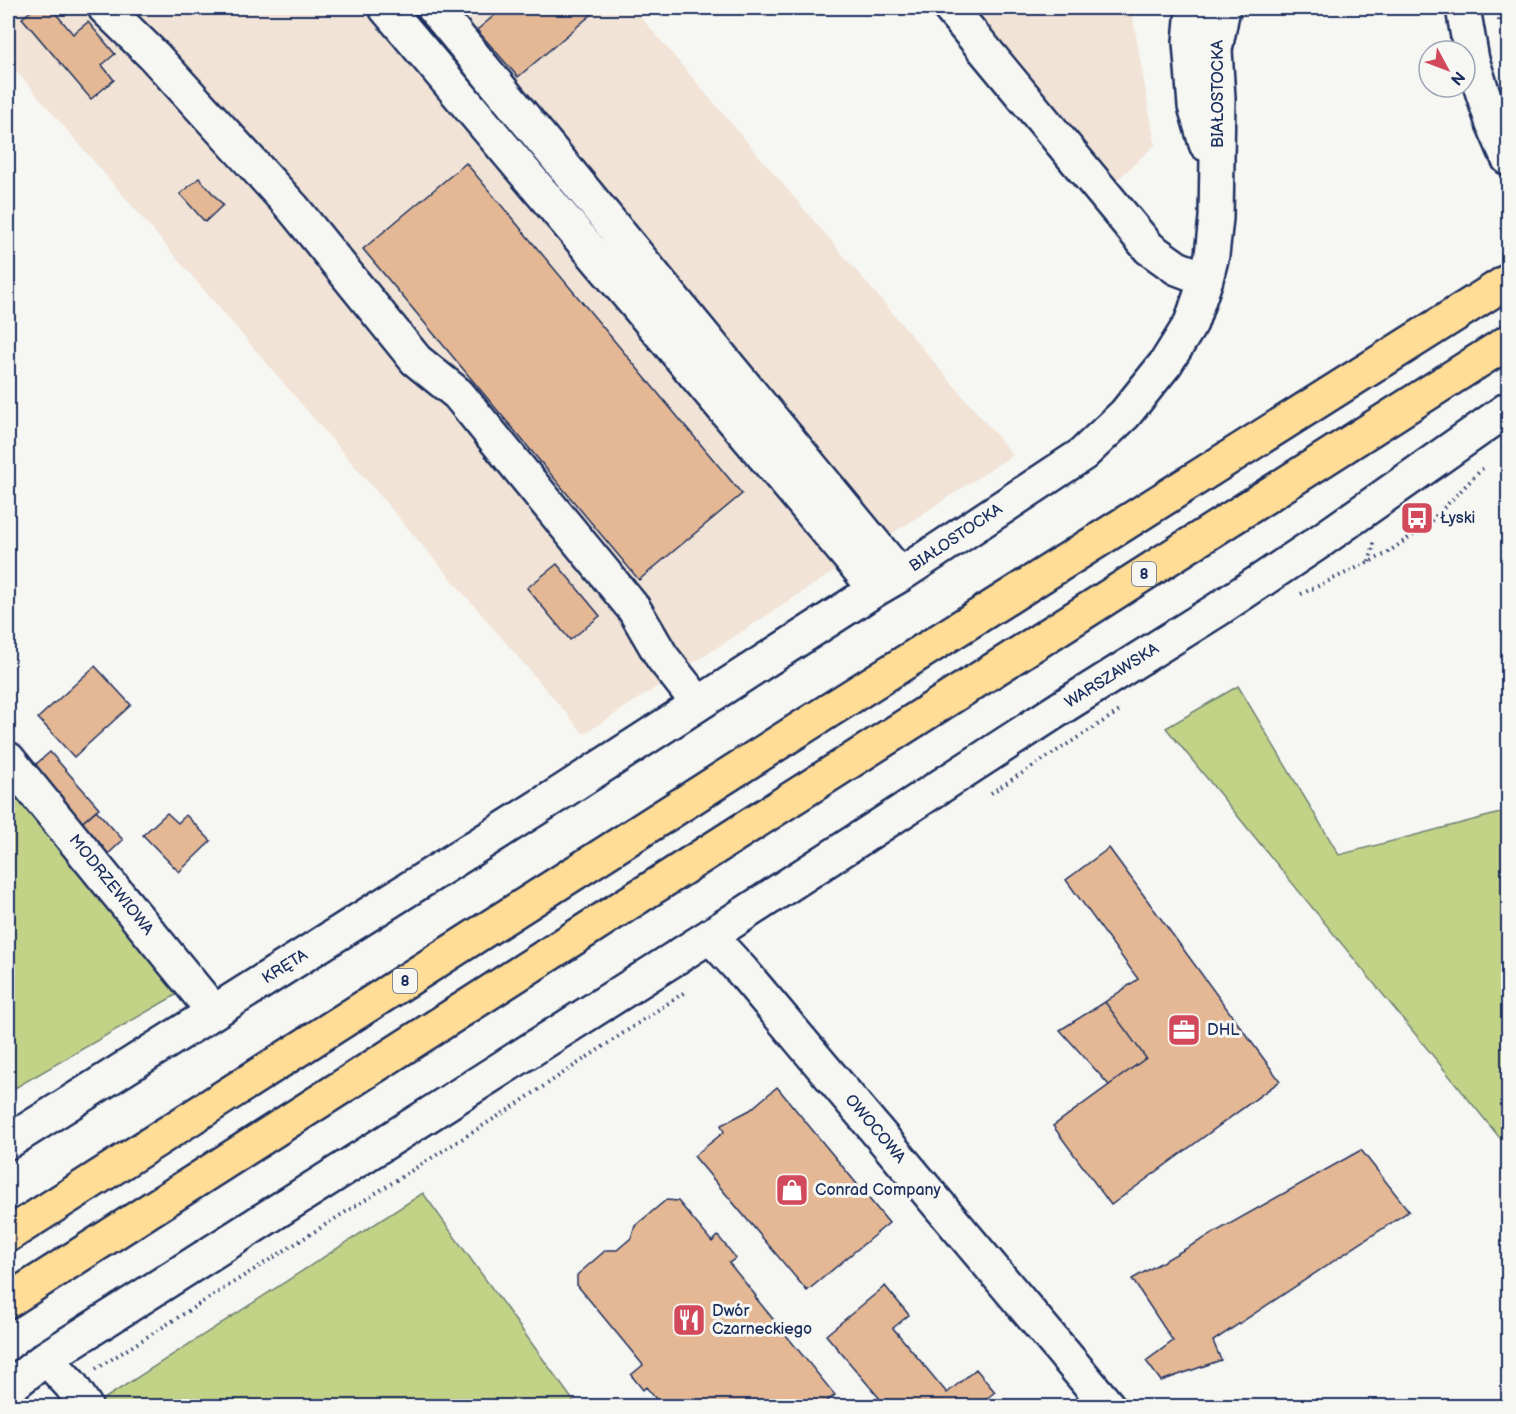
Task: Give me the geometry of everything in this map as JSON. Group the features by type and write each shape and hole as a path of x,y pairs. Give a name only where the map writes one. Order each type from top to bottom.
{"highway":[{"name":"8","path":"8,1235 803,727 1509,281"},
{"name":"8","path":"8,1301 1509,342"}],"street":[{"path":"105,8 154,56 292,208 416,360 458,394 634,609 662,657 698,703"},
{"path":"386,8 888,582"},
{"path":"434,8 888,582"},
{"path":"950,8 1149,248 1177,268 1206,279"},
{"name":"BIAŁOSTOCKA","path":"1193,8 1190,42 1195,106 1217,180"},
{"name":"BIAŁOSTOCKA","path":"562,792 1083,454 1125,414 1166,363 1191,322 1212,255 1217,180 1218,98 1215,50 1223,8"},
{"path":"1463,8 1468,39"},
{"path":"1475,39 1479,8"},
{"path":"1477,75 1492,121 1509,158"},
{"name":"WARSZAWSKA","path":"8,1388 46,1359 1217,610 1506,415"},
{"name":"MODRZEWIOWA","path":"8,759 214,1012"},
{"name":"KRĘTA","path":"8,1142 562,792"},
{"name":"OWOCOWA","path":"710,936 751,981 1108,1407"},
{"path":"46,1359 78,1396"}],"path":[{"path":"1300,594 1384,555 1427,525 1484,466"},
{"path":"983,799 1124,708"},
{"path":"78,1396 694,986"}],"shaded area":[{"path":"8,8 633,8 1013,455 584,734 8,61"},
{"path":"927,8 1127,8 1132,13 1155,145 1092,203"}],"green space":[{"path":"1238,686 1339,855 1508,811 1508,1148 1166,728"},
{"path":"8,769 181,992 8,1092"},
{"path":"423,1193 577,1406 93,1406"}],"building":[{"path":"35,8 51,8 73,34 88,22 115,54 102,65 114,80 91,99 22,18"},
{"path":"503,8 599,8 518,77 477,30"},
{"path":"466,163 742,494 639,580 363,249"},
{"path":"199,178 223,205 205,222 180,194"},
{"path":"557,564 600,616 570,640 527,588"},
{"path":"95,666 131,705 74,757 38,718"},
{"path":"50,752 99,808 76,828 27,772"},
{"path":"96,810 123,840 103,859 76,828"},
{"path":"167,813 178,823 186,815 211,841 179,872 143,835"},
{"name":"DHL","path":"1109,848 1280,1081 1111,1205 1053,1126 1146,1058 1105,1002 1138,979 1066,880"},
{"path":"1105,1002 1146,1058 1109,1085 1060,1030"},
{"name":"Conrad Company","path":"777,1087 889,1223 807,1291 694,1156 724,1132 721,1125 750,1110"},
{"path":"1361,1150 1409,1211 1213,1341 1221,1360 1161,1381 1146,1361 1173,1341 1132,1279"},
{"name":"Dwór Czarneckiego","path":"666,1200 678,1201 712,1242 718,1236 736,1258 729,1263 835,1395 824,1403 827,1406 662,1406 646,1387 643,1390 631,1375 643,1365 577,1285 577,1275 606,1250 617,1250 631,1238 635,1226"},
{"path":"885,1286 909,1315 893,1328 947,1393 976,1369 995,1392 977,1406 886,1406 826,1335"}],"place":[{"name":"Łyski","path":"1417,518"},
{"name":"DHL","path":"1184,1030"},
{"name":"Conrad Company","path":"792,1190"},
{"name":"Dwór Czarneckiego","path":"689,1320"}]}
